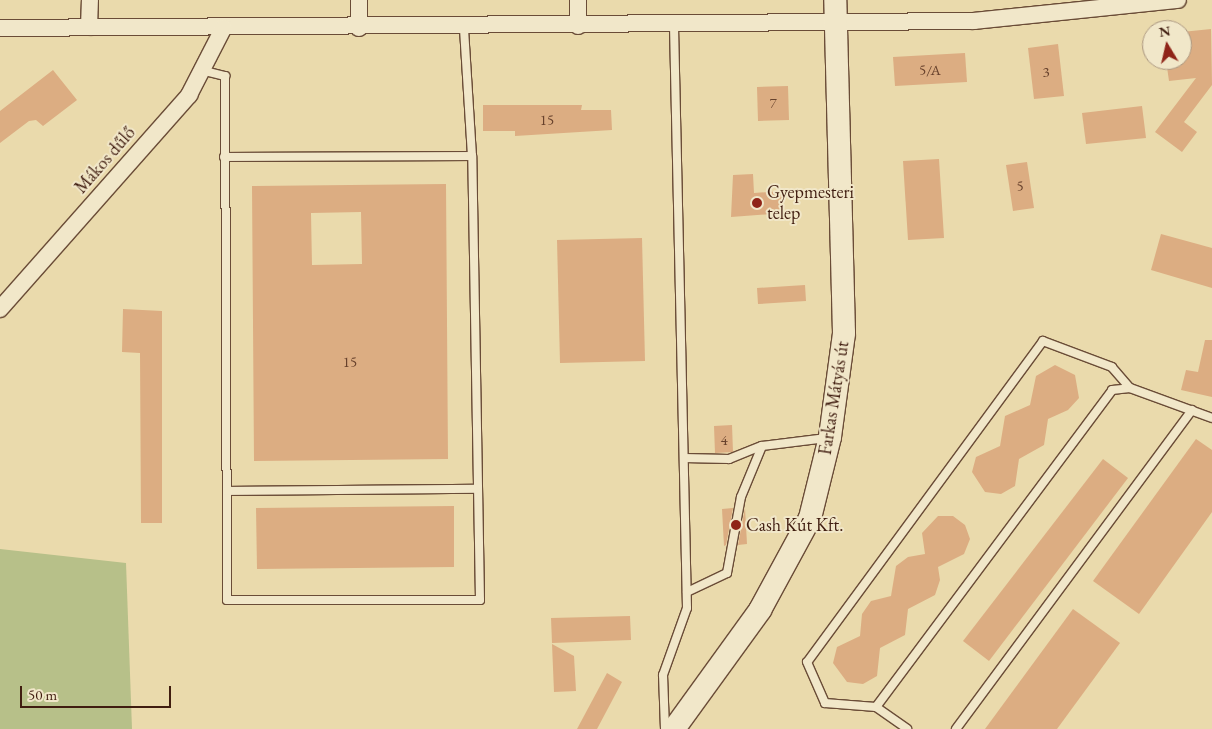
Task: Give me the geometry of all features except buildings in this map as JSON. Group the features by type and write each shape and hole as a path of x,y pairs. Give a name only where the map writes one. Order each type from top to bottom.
{"street":[{"path":"89,27 90,0"},
{"path":"359,28 360,0"},
{"path":"578,0 578,26"},
{"name":"Farkas Mátyás út","path":"674,729 760,610 810,518 830,437 844,333 835,0"},
{"path":"0,28 464,28 974,21 1178,0"},
{"name":"Mákos dűlő","path":"0,310 205,71 224,27"}],"lane":[{"path":"665,729 663,675 687,608 674,26"},
{"path":"205,71 225,76 226,600 480,600 476,490 472,156 464,28"},
{"path":"224,157 472,156"},
{"path":"907,729 876,707 824,703 807,662 1043,341 1112,367 1130,388"},
{"path":"876,707 1112,390 1130,388 1212,418"},
{"path":"956,729 1192,410"},
{"path":"684,458 729,459 762,446 830,437"},
{"path":"687,592 727,573 741,497 762,446"},
{"path":"227,491 476,490"}],"green space":[{"path":"0,549 126,563 132,729 0,729"}],"place":[{"name":"Gyepmesteri telep","path":"757,203"},
{"name":"Cash Kút Kft.","path":"736,525"}]}
